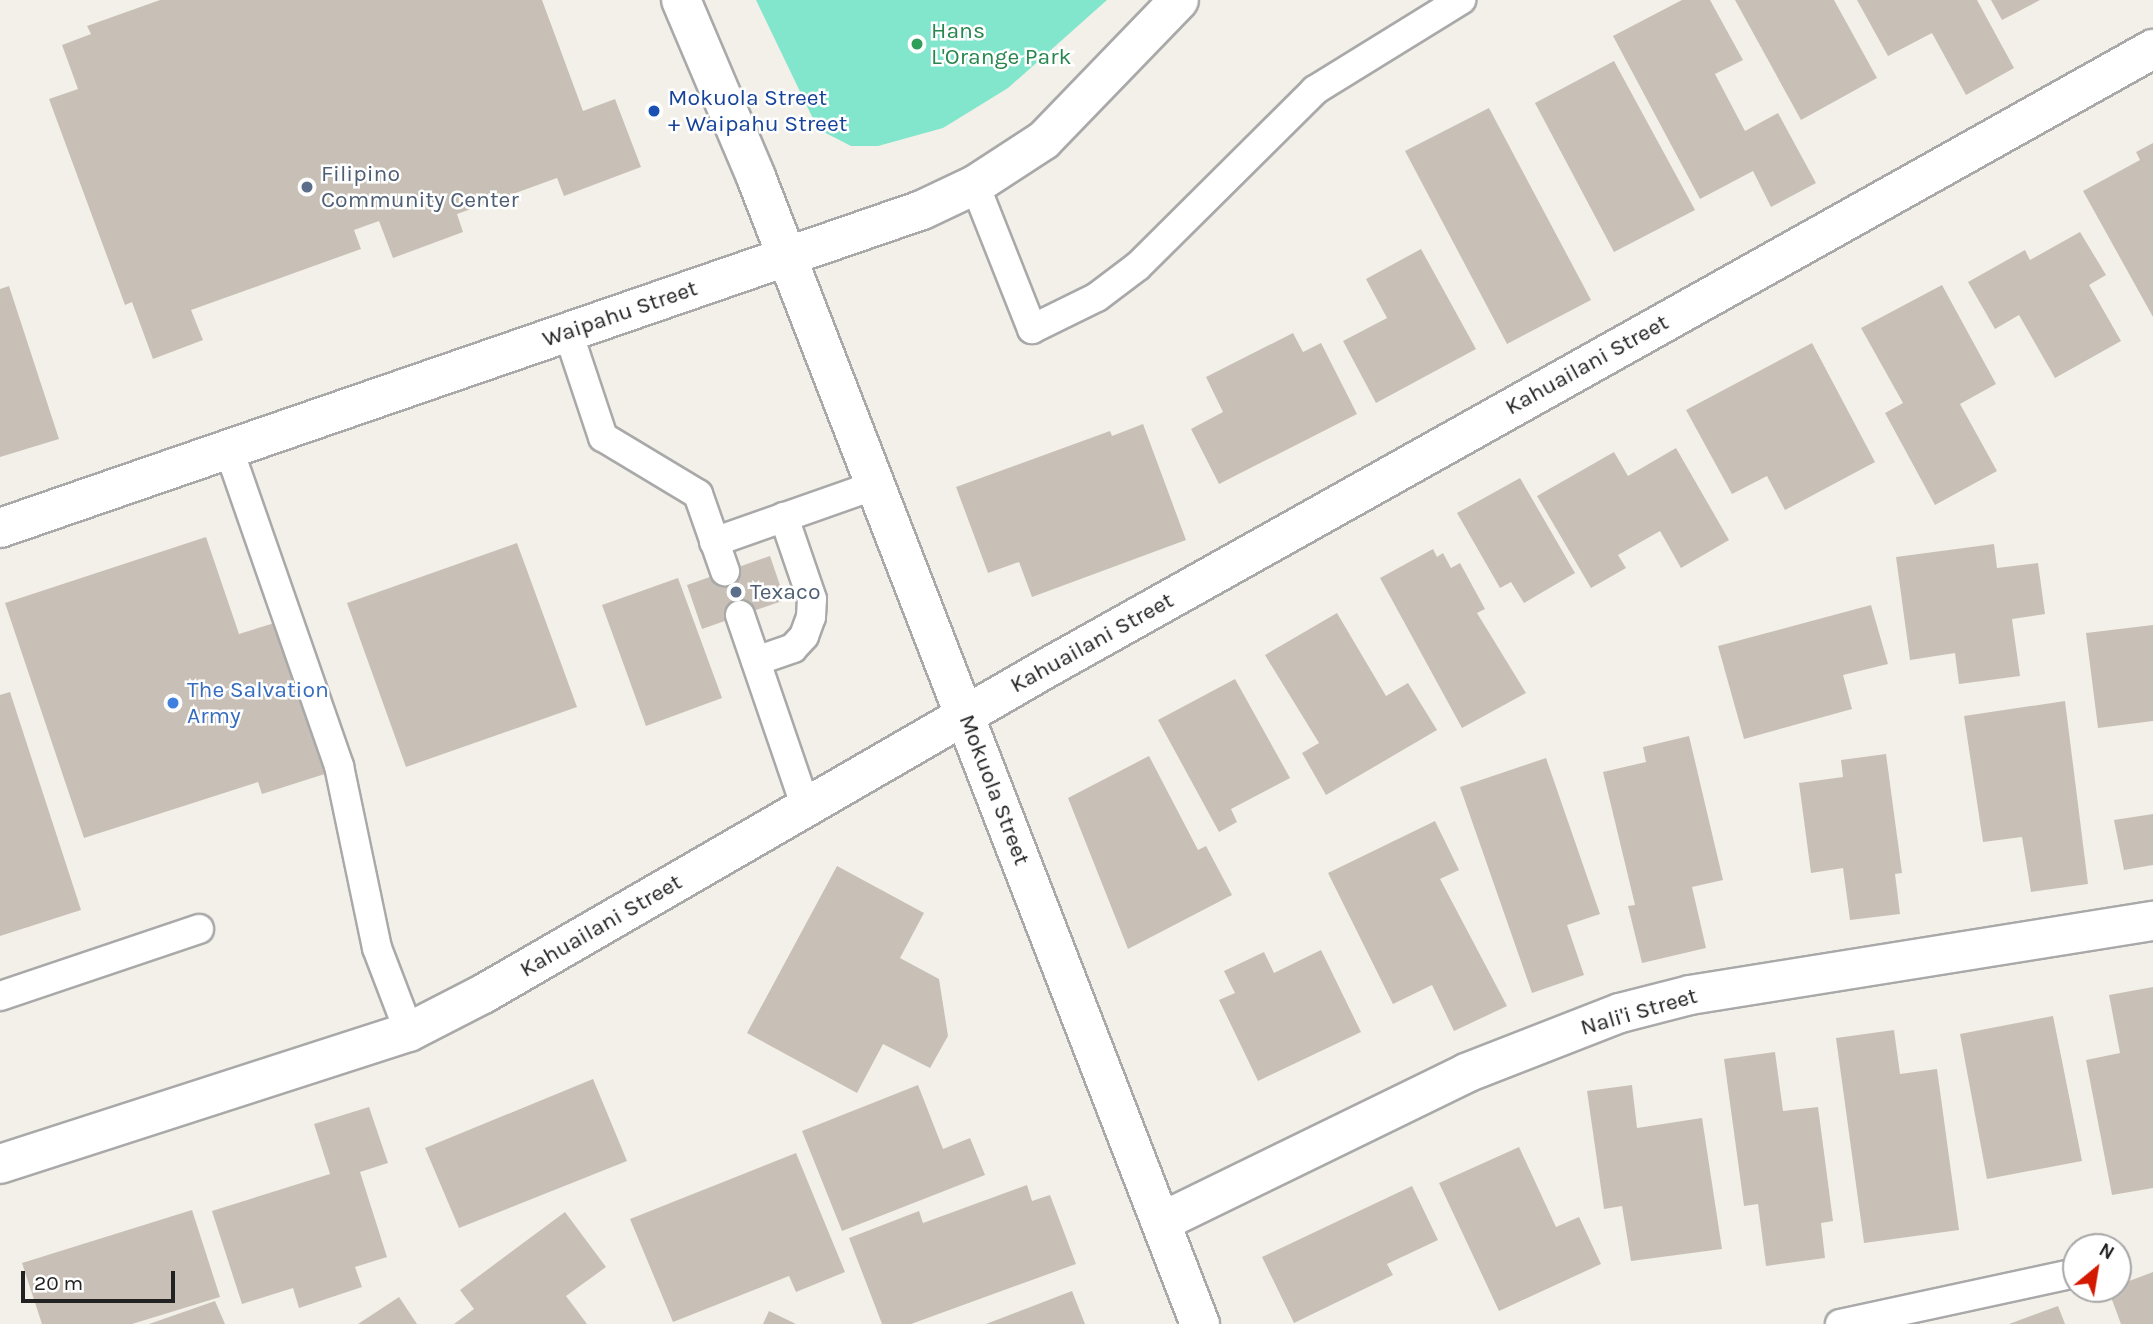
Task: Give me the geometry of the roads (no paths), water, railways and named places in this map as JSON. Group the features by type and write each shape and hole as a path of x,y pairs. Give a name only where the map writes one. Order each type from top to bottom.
{"street":[{"name":"Mokuola Street","path":"681,0 787,256 1200,1324"},
{"name":"Waipahu Street","path":"0,528 922,210 975,185 1044,140 1180,0"},
{"name":"Kahuailani Street","path":"0,1164 408,1032 483,994 965,716 2153,49"},
{"name":"Nali'i Street","path":"1161,1222 1466,1073 1620,1013 1690,995 2153,920"}],"lane":[{"path":"1415,29 1417,0"},
{"path":"975,185 1032,329 1097,298 1138,266 1315,90 1461,0"},
{"path":"568,332 603,437 698,494 725,571"},
{"path":"229,450 339,765 377,948 408,1032"},
{"path":"714,542 876,485"},
{"path":"756,661 793,648 804,636 811,617 812,599 784,517"},
{"path":"740,615 806,808"},
{"path":"0,996 199,929"},
{"path":"1840,1324 2062,1276"}],"place":[{"name":"Hans L'Orange Park","path":"917,44"},
{"name":"Mokuola Street + Waipahu Street","path":"654,111"},
{"name":"Filipino Community Center","path":"307,187"},
{"name":"Texaco","path":"736,592"},
{"name":"The Salvation Army","path":"173,703"}]}
